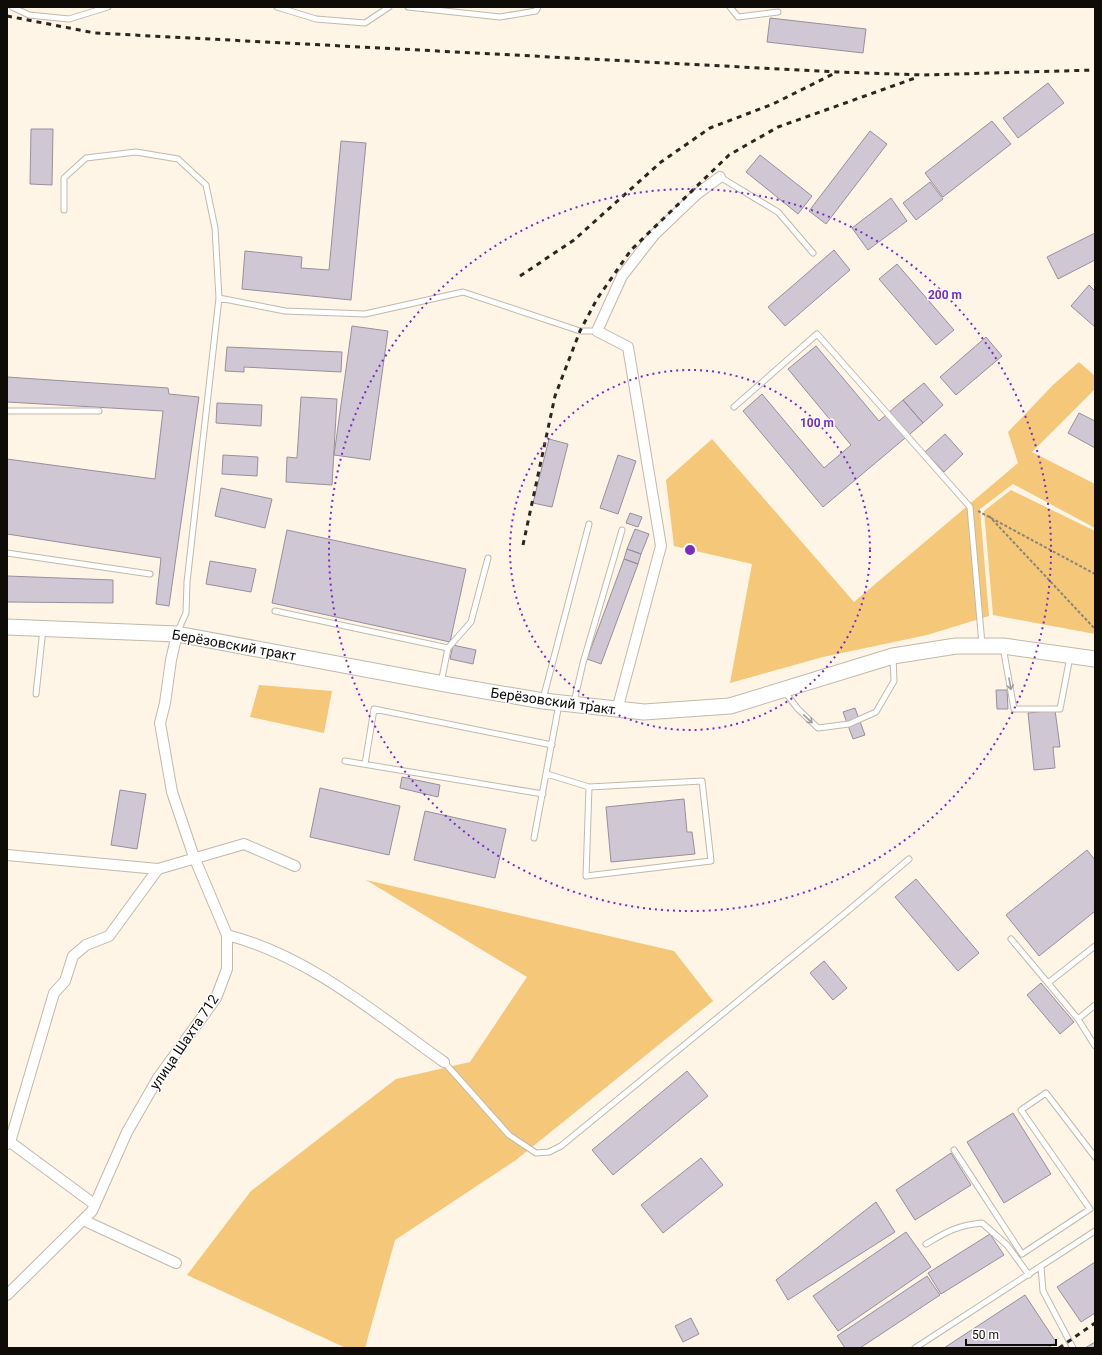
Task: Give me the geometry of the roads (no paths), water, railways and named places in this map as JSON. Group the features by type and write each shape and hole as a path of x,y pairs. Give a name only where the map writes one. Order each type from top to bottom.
{"main road":[{"name":"Берёзовский тракт","path":"7,627 177,634 441,684 543,701 644,712 730,706 893,656 949,647 1003,646 1095,660"}],"street":[{"path":"617,710 661,546 628,347 597,331 622,276 654,235 697,194 720,177"},
{"name":"улица Шахта 712","path":"7,1295 92,1211 127,1132 158,1078 216,998 227,969 227,935 194,857 172,792 160,724 165,703 170,660 177,634"},
{"path":"7,855 158,869 194,857 244,844 295,866"},
{"path":"94,1204 9,1143 54,993 65,981 73,956 86,944 110,936 158,869"},
{"path":"227,935 254,942 320,974 444,1062"},
{"path":"83,1220 176,1263"}],"lane":[{"path":"12,7 29,15 69,19 107,7"},
{"path":"277,7 316,19 365,23 389,7"},
{"path":"408,7 500,17 536,11 538,7"},
{"path":"730,7 738,17 778,12"},
{"path":"64,210 64,178 86,158 136,152 178,159 206,185 215,228 218,298 187,582 186,614 177,634"},
{"path":"720,177 778,212 813,254"},
{"path":"218,298 285,311 365,314 463,292 580,331 597,331"},
{"path":"734,407 817,334 970,507 982,646"},
{"path":"7,411 99,412"},
{"path":"543,701 589,524"},
{"path":"534,838 552,745 566,704 583,663 622,530"},
{"path":"7,553 150,574"},
{"path":"441,684 448,648 471,622 488,558"},
{"path":"275,611 448,648"},
{"path":"36,694 43,628"},
{"path":"1003,646 1014,709 1060,709 1070,656"},
{"path":"782,689 798,709 818,728 849,724 876,712 894,681 893,656"},
{"path":"365,764 374,709 552,745"},
{"path":"345,761 543,794"},
{"path":"547,774 589,787 702,782 710,861 586,876 589,787"},
{"path":"444,1062 509,1135 536,1153 549,1152 561,1146 843,916 909,860"},
{"path":"1011,939 1078,1019 1095,1046"},
{"path":"1048,983 1095,946"},
{"path":"1078,1019 1095,1005"},
{"path":"954,1150 1022,1254 1090,1209 1021,1110 1046,1093 1095,1157"},
{"path":"926,1244 950,1229 968,1224 982,1223 1007,1245 1029,1275"},
{"path":"915,1348 1095,1232"},
{"path":"1041,1267 1043,1291 1073,1348"}],"railway":[{"path":"7,16 95,33 837,72 923,75 1095,70"},
{"path":"520,276 574,240 661,162 710,128 773,104 835,73"},
{"path":"523,545 555,396 580,331 597,299 631,250 729,155 778,127 918,77"},
{"path":"1059,1348 1095,1323"}]}
